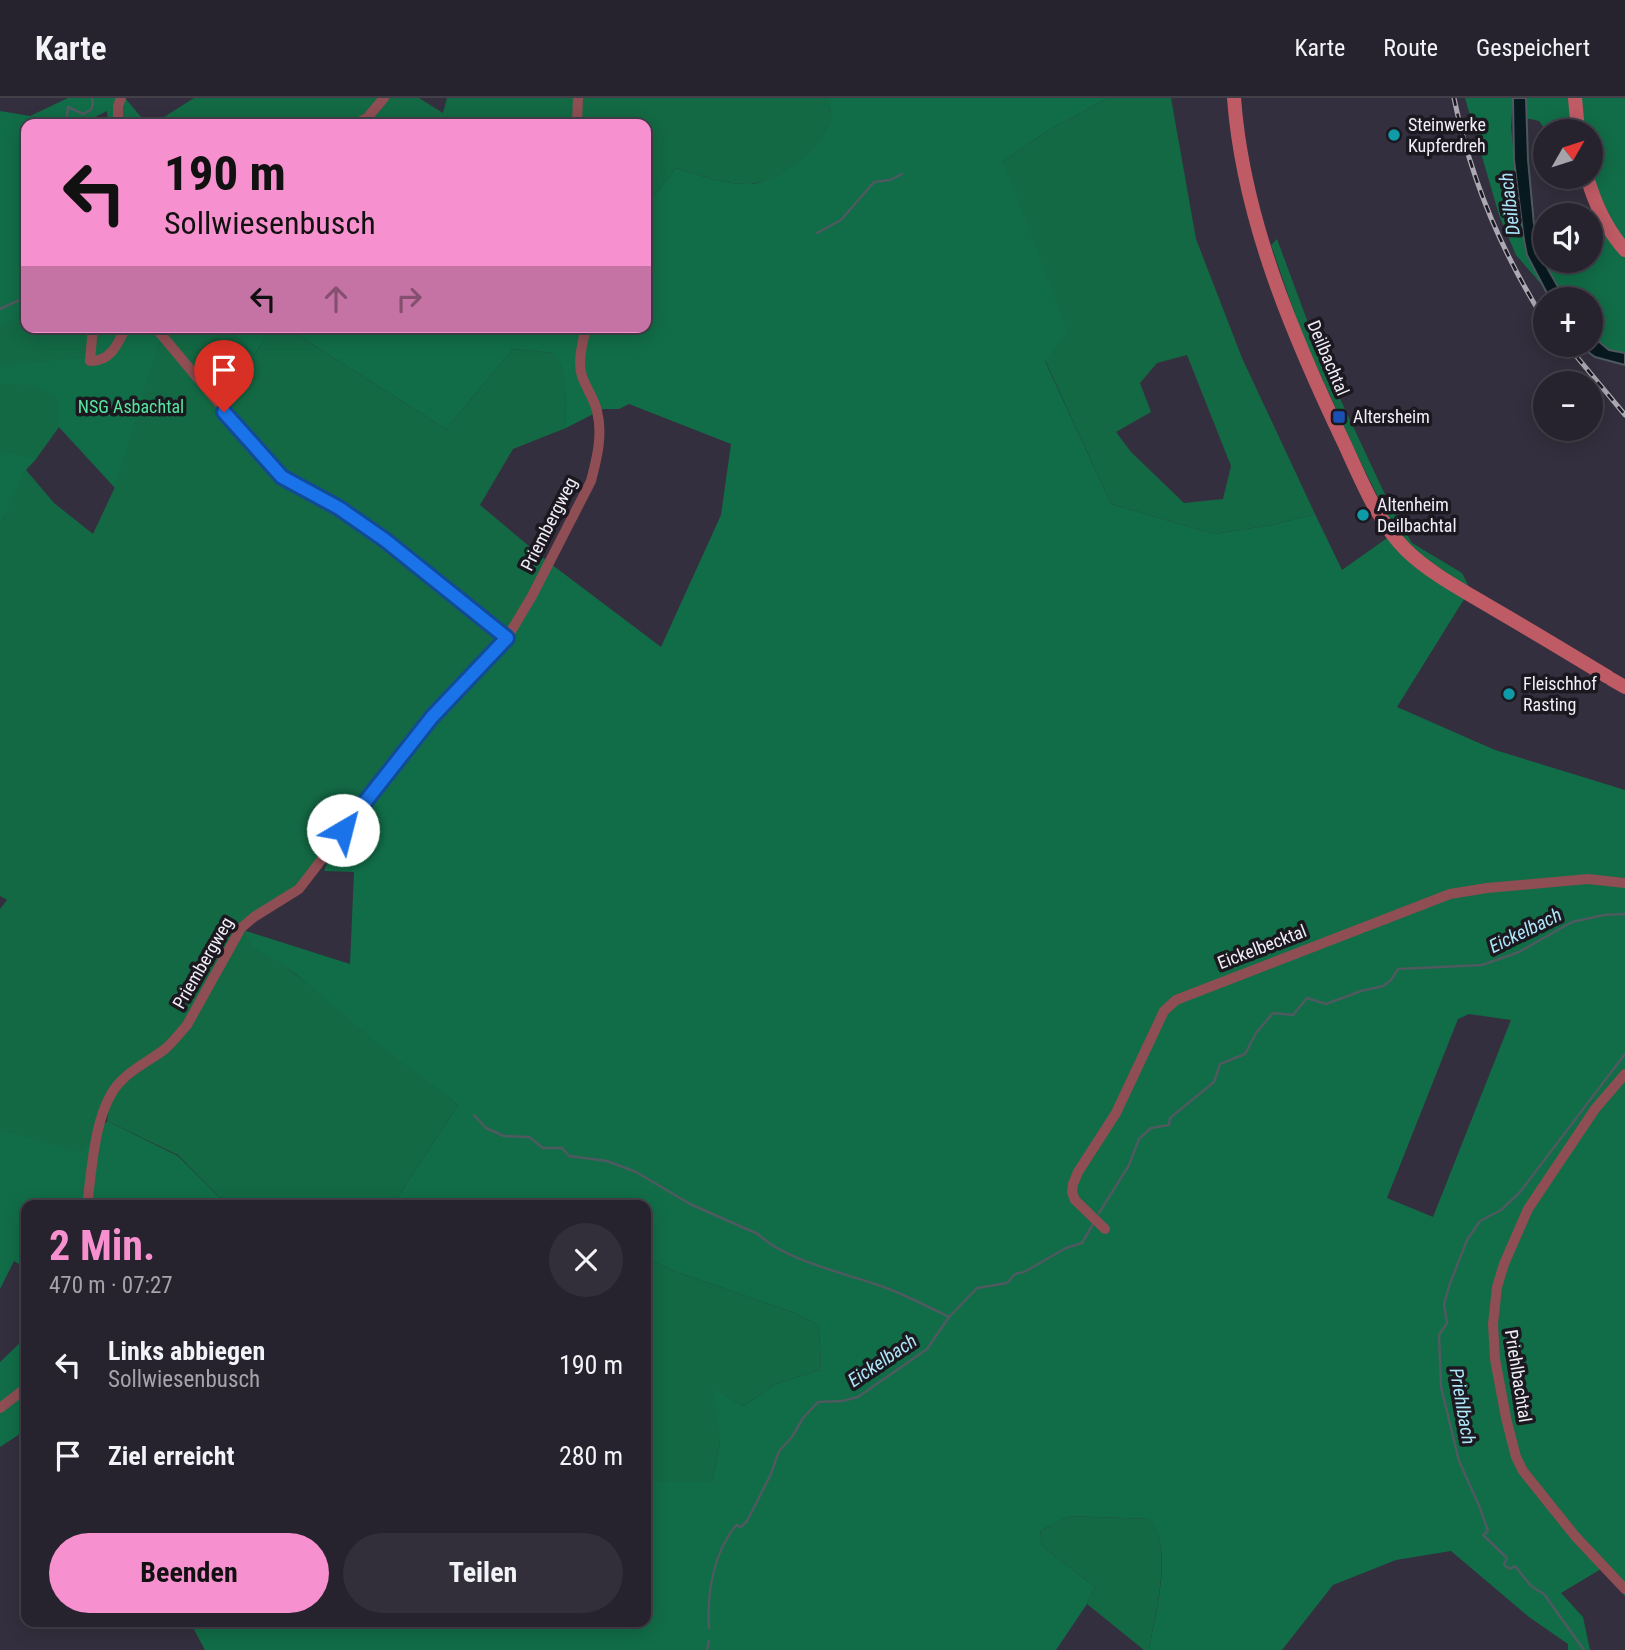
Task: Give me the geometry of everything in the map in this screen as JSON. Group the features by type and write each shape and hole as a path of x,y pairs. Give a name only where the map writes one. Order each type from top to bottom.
{"street":[{"path":"118,119 121,98"},
{"path":"363,119 375,111 384,98"},
{"path":"577,119 578,98"},
{"name":"Deilbachtal","path":"1234,98 1247,181 1272,272 1355,468 1388,528 1407,550 1434,572 1625,687"},
{"path":"1575,98 1577,119"},
{"path":"1591,189 1609,229 1625,250"},
{"path":"92,333 90,361 108,356 122,333"},
{"path":"160,333 275,471 339,508 385,540 507,638"},
{"name":"Priembergweg","path":"88,1200 101,1121 112,1093 121,1081 177,1037 187,1025 241,928 254,916 299,889 416,736 507,638 532,596 591,481 596,462 600,435 597,412 581,373 580,359 585,333"},
{"name":"Eickelbecktal","path":"1105,1229 1075,1200 1073,1184 1082,1165 1116,1114 1164,1011 1176,1000 1450,894 1588,879 1625,883"},
{"name":"Priehlbachtal","path":"1625,1074 1595,1110 1528,1209 1504,1264 1493,1308 1495,1359 1506,1418 1522,1471 1625,1589"},
{"path":"0,1408 21,1392"}],"green space":[{"path":"68,98 125,98 143,119 108,119 107,111 91,119 21,119 21,315 0,327 0,111 30,116"},
{"path":"194,98 419,98 443,113 447,98 829,98 831,117 826,131 810,153 787,171 774,177 762,182 741,184 676,168 651,200 651,119 161,119"},
{"path":"828,98 1108,98 1049,130 1003,161 1068,332 1045,361 1111,504 1214,534 1272,525 1315,514 1342,570 1390,536 1466,596 1397,707 1495,750 1625,790 1625,1596 1601,1569 1561,1593 1583,1617 1590,1650 1568,1650 1568,1644 1529,1617 1451,1551 1396,1560 1333,1585 1282,1650 1149,1650 1162,1564 1157,1532 1150,1519 1069,1516 1040,1531 1042,1546 1095,1587 1087,1604 1056,1650 205,1650 193,1627 651,1627 651,1482 712,1482 720,1444 713,1388 744,1406 775,1384 821,1370 819,1325 792,1312 674,1271 651,1260 651,1200 396,1200 458,1105 382,1047 293,972 252,946 243,930 350,964 354,872 324,871 333,847 411,746 495,657 551,564 661,647 721,515 731,444 629,404 619,409 603,409 566,428 564,379 559,360 554,353 513,349 446,429 294,333 651,333 651,200 676,168 731,183 762,182 798,162 819,142 831,119","holes":["1469,1014 1511,1020 1433,1217 1387,1198 1458,1019"]},
{"path":"1108,98 1171,98 1196,239 1242,358 1315,514 1272,525 1214,534 1111,504 1045,360 1003,161 1049,130","holes":["1187,355 1231,466 1223,499 1184,503 1131,452 1116,432 1151,412 1140,383 1157,363"]},
{"path":"1465,98 1513,98 1511,127 1521,221 1533,273 1536,273 1543,286 1516,255 1499,215"},
{"path":"1526,98 1625,98 1625,248 1597,189 1603,189 1603,119 1526,118"},
{"path":"1603,220 1625,257 1625,353 1609,350 1603,345 1603,287 1558,287 1550,273 1603,273"},
{"path":"1277,239 1321,358 1388,501 1412,543 1462,573 1470,589 1410,547 1392,525 1301,332 1271,245"},
{"name":"NSG Asbachtal","path":"21,303 21,333 233,333 254,355 269,333 294,333 446,429 513,349 555,353 562,370 565,389 566,428 513,449 480,505 547,561 493,653 442,700 380,775 298,888 247,919 237,933 243,930 260,950 295,974 458,1105 396,1200 222,1200 178,1155 107,1121 109,1104 120,1087 168,1049 191,1024 233,940 188,1020 164,1046 114,1084 103,1099 97,1132 79,1154 0,1131 0,909 7,900 0,896 0,524 5,514 0,510 0,313","holes":["59,427 115,487 93,534 54,503 26,470"]},
{"name":"NSG Asbachtal","path":"96,333 161,333 115,488 59,427 57,397 28,385 0,384 0,365 95,357"},
{"path":"233,333 269,333 254,355"},
{"path":"0,452 36,459 26,469 0,525"},
{"path":"107,1121 178,1156 222,1200 21,1200 21,1265 14,1261 0,1289 0,1130 80,1152"},
{"path":"651,1260 674,1271 792,1312 819,1325 821,1370 775,1384 744,1406 714,1389 720,1444 712,1482 651,1482"},
{"path":"21,1342 21,1433 0,1447 0,1362"},
{"path":"1069,1516 1151,1519 1161,1547 1162,1565 1149,1650 1144,1650 1087,1604 1095,1587 1042,1546 1040,1531"}],"shaded area":[{"path":"1513,98 1526,98 1533,214 1533,266 1524,240 1514,160"},
{"path":"1536,273 1550,273 1558,287 1544,287"},
{"path":"1603,345 1609,350 1625,353 1625,365 1595,357 1603,357"}],"waterway":[{"path":"67,119 68,107 83,114 92,108 92,98"},
{"path":"817,233 841,220 874,182 890,180 902,174"},
{"path":"0,309 21,299"},
{"name":"Eickelbach","path":"1099,1213 1129,1165 1139,1139 1151,1128 1169,1125 1170,1118 1214,1082 1220,1064 1245,1054 1256,1033 1273,1013 1293,1015 1307,998 1326,1004 1383,986 1398,969 1482,965 1519,952 1572,922 1604,915 1625,914"},
{"name":"Priehlbach","path":"1584,1650 1544,1594 1531,1586 1515,1566 1510,1569 1504,1565 1507,1558 1483,1535 1488,1531 1459,1461 1441,1387 1439,1335 1447,1323 1444,1304 1467,1240 1480,1221 1501,1210 1520,1192 1625,1054"},
{"path":"474,1115 486,1128 504,1136 529,1137 543,1148 562,1148 569,1156 607,1161 636,1172 690,1204 758,1234 770,1244 802,1260 889,1289 949,1317"},
{"name":"Eickelbach","path":"709,1628 713,1574 722,1548 736,1525 741,1527 747,1521 770,1476 779,1451 818,1402 858,1397 927,1349 949,1317 977,1288 1007,1283 1015,1274 1024,1272 1066,1248 1082,1243 1093,1224"},
{"name":"Eickelbach","path":"707,1650 709,1641"}],"railway":[{"path":"1454,98 1469,157 1489,214 1533,302"},
{"path":"1577,357 1625,415"}],"place":[{"name":"Steinwerke Kupferdreh","path":"1394,135"},
{"name":"Altersheim","path":"1339,417"},
{"name":"Altenheim Deilbachtal","path":"1363,515"},
{"name":"Fleischhof Rasting","path":"1509,694"}],"route":[{"path":"224,412 282,477 339,508 385,540 507,638 432,717 343,830"}],"water label":[{"name":"Deilbach","path":"1509,204"}]}
